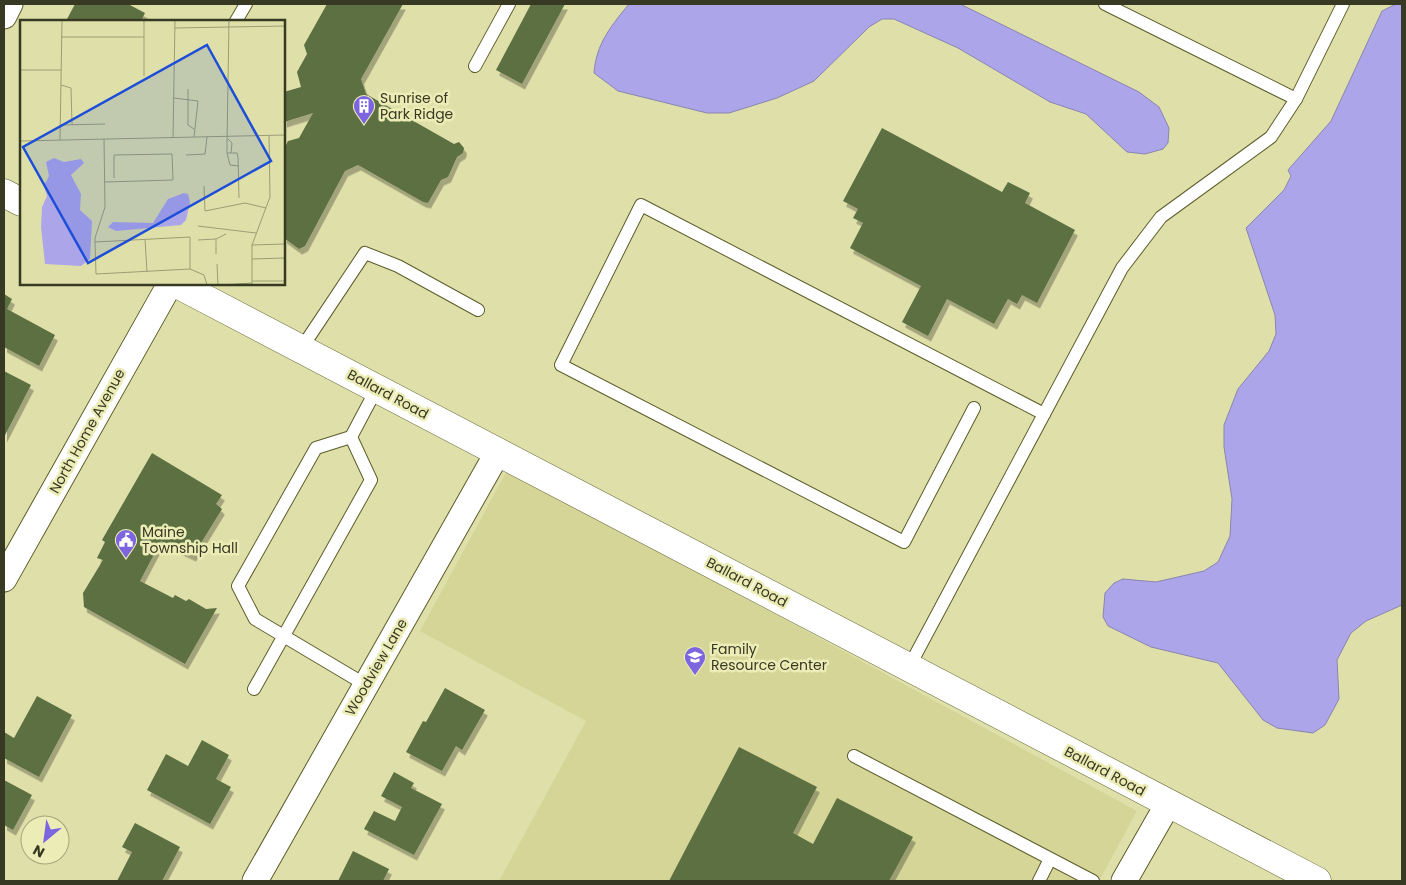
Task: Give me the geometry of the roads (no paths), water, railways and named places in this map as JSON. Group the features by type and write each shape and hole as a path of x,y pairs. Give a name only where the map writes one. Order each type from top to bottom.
{"street":[{"path":"4,16 10,4"},
{"path":"4,193 20,201"},
{"name":"North Home Avenue","path":"4,578 169,285"},
{"name":"Ballard Road","path":"179,285 1317,881"},
{"name":"Woodview Lane","path":"255,881 498,452"},
{"path":"1124,881 1168,804"}],"lane":[{"path":"237,20 246,4"},
{"path":"475,66 510,4"},
{"path":"1105,4 1296,99"},
{"path":"909,667 1122,268 1161,217 1271,137 1296,99 1343,4"},
{"path":"974,408 904,542 561,365 641,204 1044,414"},
{"path":"301,349 364,253 398,266 478,310"},
{"path":"366,685 255,619 238,586 316,448 351,437 377,388"},
{"path":"254,689 371,480 351,437"},
{"path":"854,756 1092,881"},
{"path":"1039,881 1050,859"}],"place":[{"name":"Sunrise of Park Ridge","path":"364,125"},
{"name":"Maine Township Hall","path":"126,559"},
{"name":"Family Resource Center","path":"695,676"}]}
